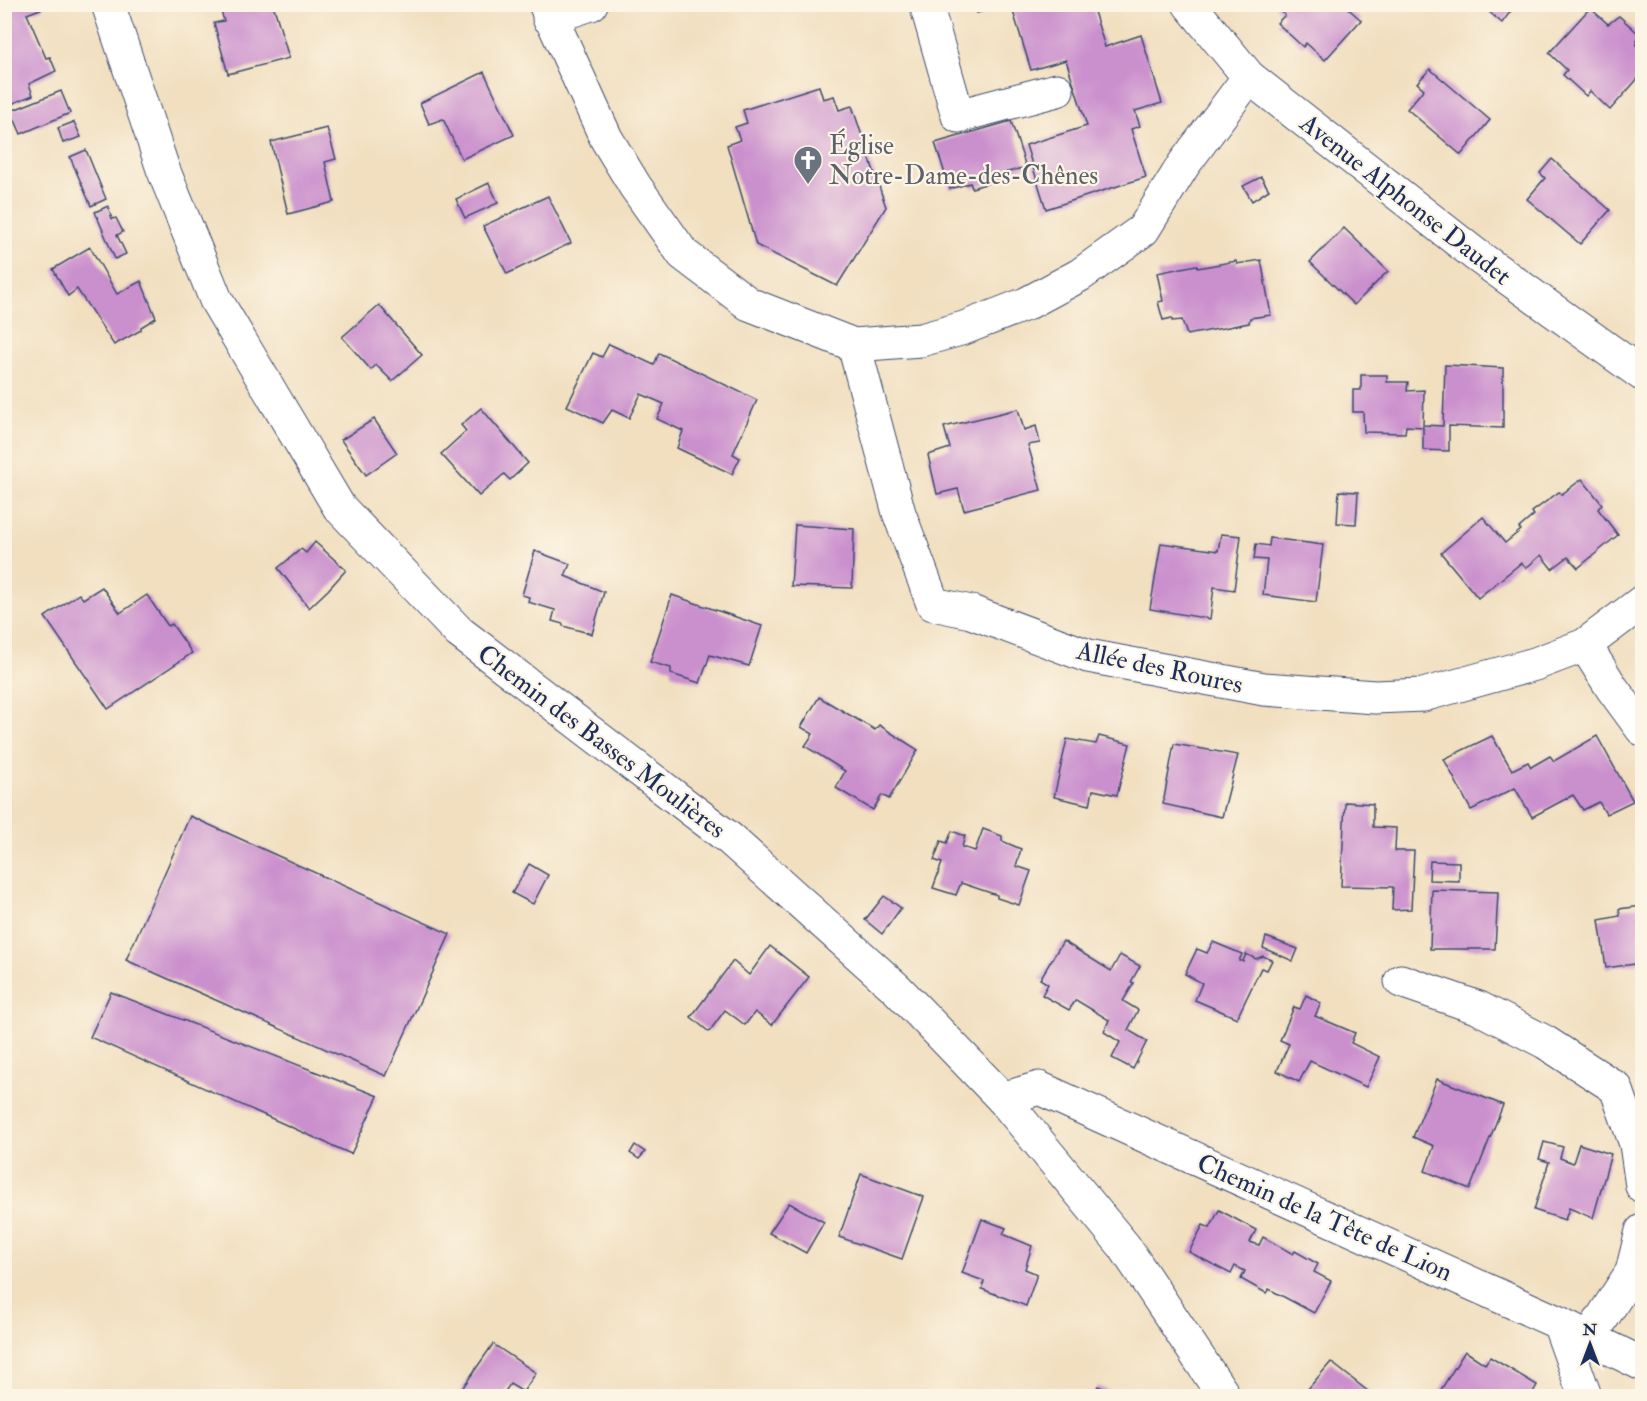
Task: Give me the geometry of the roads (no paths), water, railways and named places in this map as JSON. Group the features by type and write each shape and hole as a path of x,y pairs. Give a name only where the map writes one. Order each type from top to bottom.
{"street":[{"name":"Chemin des Basses Moulières","path":"108,4 163,169 216,300 339,507 459,632 730,839 896,988 1004,1099 1124,1246 1224,1396"},
{"path":"591,4 547,11 606,138 635,186 683,254 749,304 854,345 921,340 964,328 1026,304 1080,275 1143,230 1184,164 1249,77"},
{"path":"926,4 958,116 1057,90"},
{"name":"Avenue Alphonse Daudet","path":"1189,4 1249,77 1476,255 1642,374"},
{"name":"Allée des Roures","path":"854,345 899,513 933,604 971,612 1088,656 1264,689 1374,697 1423,695 1535,664 1585,645 1642,602"},
{"path":"1585,645 1612,688 1642,729"},
{"path":"1401,981 1479,1008 1545,1042 1616,1088 1636,1144 1642,1186"},
{"name":"Chemin de la Tête de Lion","path":"1004,1099 1039,1088 1559,1323 1642,1364"},
{"path":"1590,1338 1632,1272 1642,1231"},
{"path":"1559,1323 1585,1396"}],"place":[{"name":"Église Notre-Dame-des-Chênes","path":"808,186"}]}
